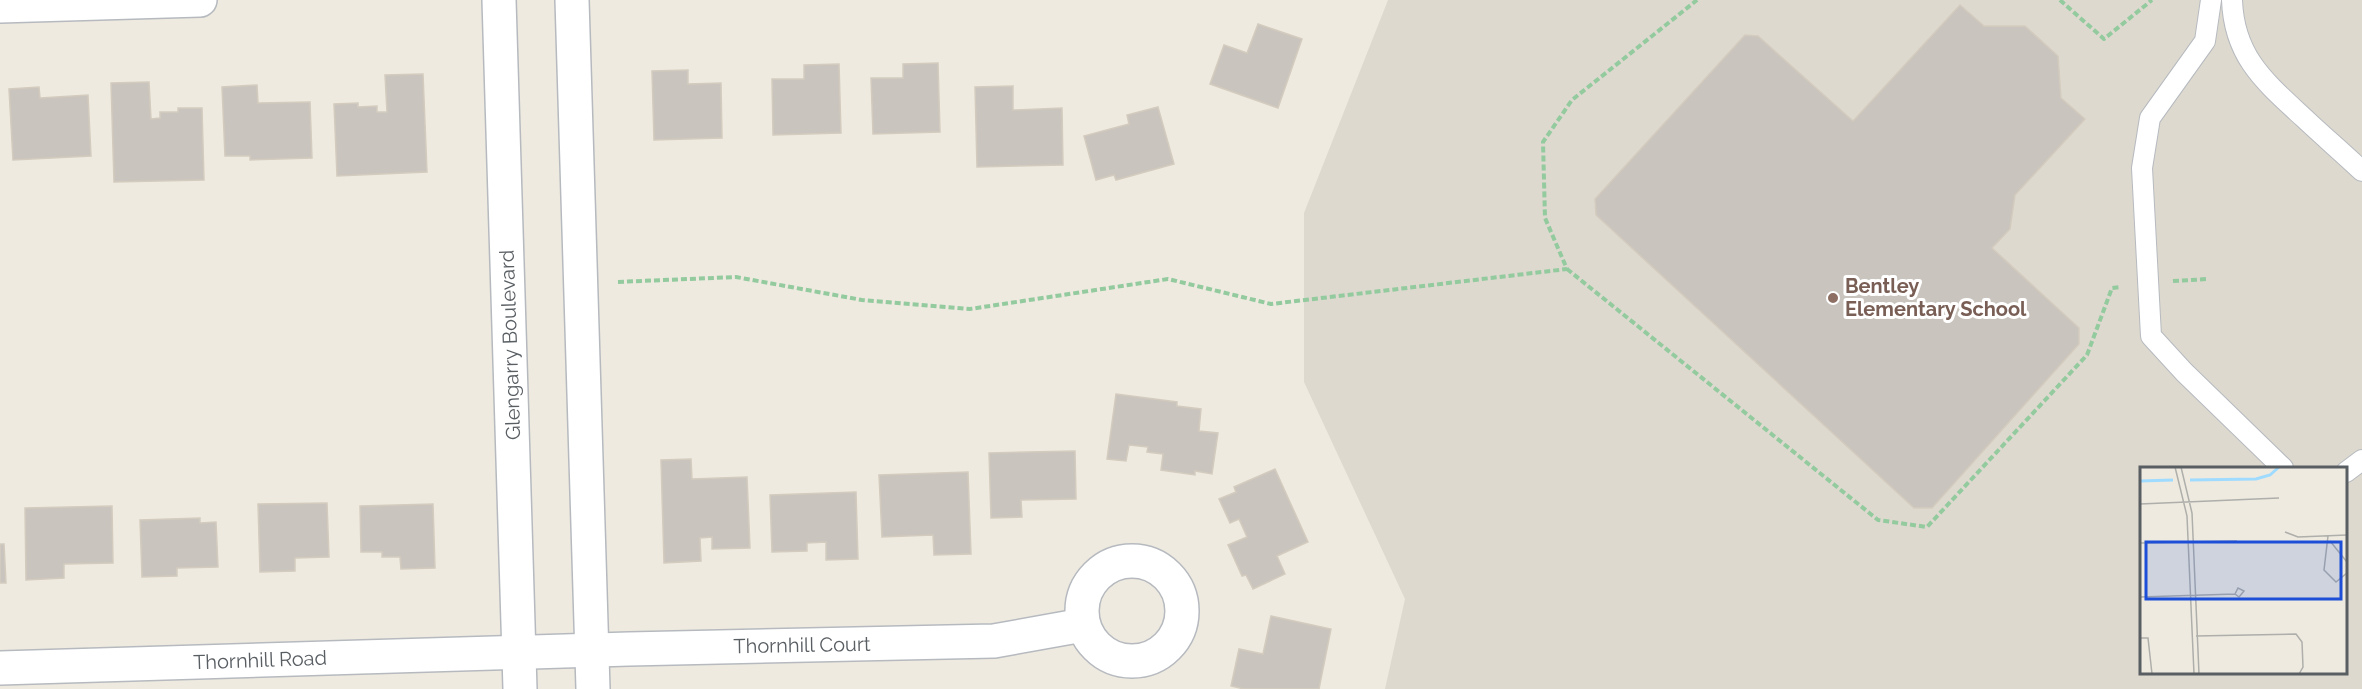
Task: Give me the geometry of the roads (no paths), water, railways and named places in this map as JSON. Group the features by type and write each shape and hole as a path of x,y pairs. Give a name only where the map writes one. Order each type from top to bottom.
{"street":[{"path":"0,6 200,0"},
{"name":"Glengarry Boulevard","path":"499,0 520,689"},
{"path":"572,0 593,689"},
{"name":"Thornhill Court","path":"519,652 994,641 1083,625"},
{"name":"Thornhill Road","path":"0,668 519,652"}],"lane":[{"path":"2211,0 2205,41 2151,118 2142,168 2151,336 2184,372 2282,467"},
{"path":"2232,0 2232,17 2242,47 2261,79 2362,171"},
{"path":"2347,471 2362,460"}],"place":[{"name":"Bentley Elementary School","path":"1833,298"}]}
